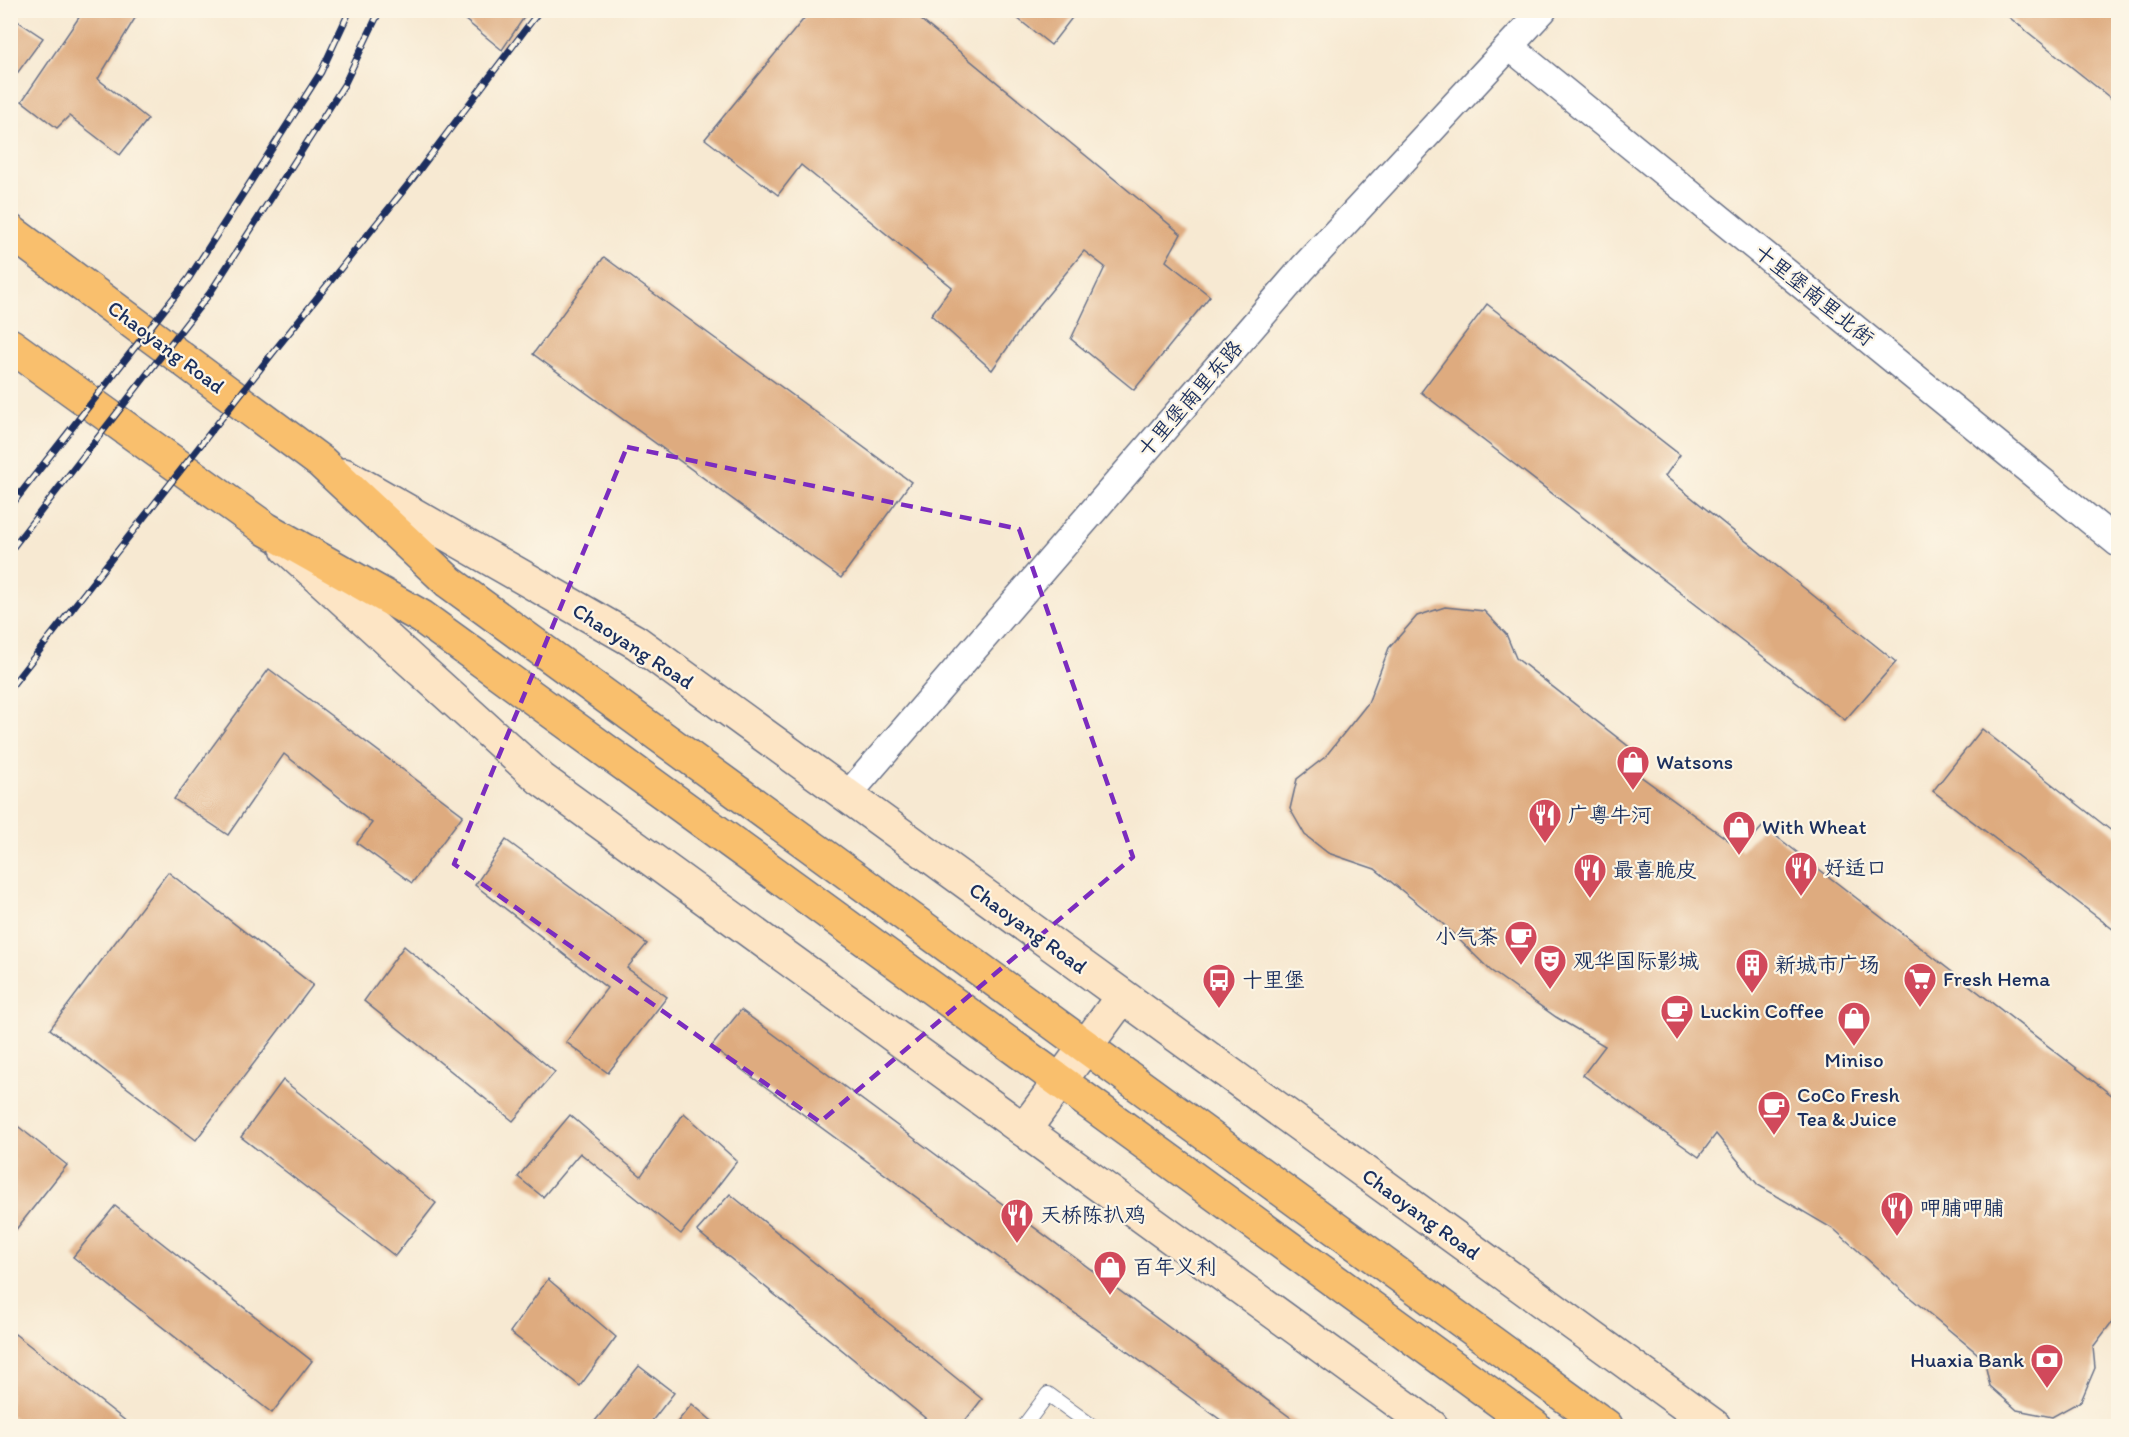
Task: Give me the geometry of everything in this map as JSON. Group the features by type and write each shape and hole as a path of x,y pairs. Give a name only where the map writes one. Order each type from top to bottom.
{"highway":[{"name":"Chaoyang Road","path":"10,231 321,462 449,582 1606,1426"},
{"path":"10,345 266,529 422,617 1534,1426"}],"street":[{"name":"十里堡南里东路","path":"847,796 1303,267 1543,10"},
{"name":"十里堡南里北街","path":"1510,47 2118,543"},
{"name":"Chaoyang Road","path":"321,462 636,642 1714,1426"},
{"path":"266,529 541,779 1431,1426"},
{"path":"1024,1130 1122,997"}],"lane":[{"path":"1024,1426 1048,1394 1092,1426"}],"highlighted area":[{"path":"627,447 1019,529 1133,857 820,1122 454,864"}],"building":[{"path":"84,10 140,10 98,79 148,119 120,155 69,116 57,128 22,101"},
{"path":"461,10 529,10 502,50 458,14"},
{"path":"811,10 909,10 1181,234 1166,261 1210,296 1134,390 1071,339 1105,267 1084,251 1027,320 992,370 931,315 952,287 801,165 778,195 705,139"},
{"path":"1007,10 1078,10 1051,45"},
{"path":"2000,10 2104,10 2118,21 2118,104"},
{"path":"10,16 43,38 10,83"},
{"path":"604,257 911,482 841,578 533,354"},
{"path":"1487,304 1680,455 1665,476 1896,662 1845,720 1421,392"},
{"name":"新城市广场","path":"1445,607 1484,611 1506,634 1516,658 1642,757 1632,770 1742,850 1763,826 2118,1100 2118,1314 2093,1347 2095,1368 2081,1401 2052,1417 2017,1410 1990,1386 1984,1359 1907,1295 1835,1230 1758,1185 1716,1134 1699,1157 1583,1075 1605,1046 1556,1017 1490,970 1442,923 1375,869 1328,853 1305,835 1290,809 1297,779 1325,757 1368,703 1389,648 1417,616"},
{"path":"269,669 463,815 412,883 357,843 372,823 284,754 228,835 174,799"},
{"path":"1982,729 2118,836 2118,933 1933,791"},
{"path":"506,840 647,944 627,968 667,997 608,1073 566,1042 607,988 475,885"},
{"path":"168,872 313,985 196,1140 50,1029"},
{"path":"404,946 555,1072 513,1121 364,1001"},
{"path":"741,1010 1302,1426 1229,1426 711,1047"},
{"path":"283,1080 436,1203 395,1256 241,1137"},
{"path":"684,1113 737,1161 681,1234 580,1153 543,1197 518,1177 570,1115 641,1176"},
{"path":"10,1120 67,1165 10,1237"},
{"path":"730,1194 982,1399 961,1426 935,1426 697,1231"},
{"path":"115,1206 312,1361 272,1413 73,1257"},
{"path":"548,1279 616,1337 580,1386 510,1332"},
{"path":"15,1334 132,1426 25,1426 10,1415 10,1340"},
{"path":"639,1366 674,1393 648,1426 591,1426"},
{"path":"692,1404 718,1426 674,1426"}],"railway":[{"path":"10,507 189,278 321,72 350,10"},
{"path":"10,551 210,293 344,85 380,10"},
{"path":"10,688 275,350 411,181 540,10"}],"place":[{"name":"Watsons","path":"1633,791"},
{"name":"广粤牛河","path":"1545,844"},
{"name":"With Wheat","path":"1739,856"},
{"name":"好适口","path":"1801,897"},
{"name":"最喜脆皮","path":"1590,899"},
{"name":"小气茶","path":"1521,966"},
{"name":"观华国际影城","path":"1550,990"},
{"name":"新城市广场","path":"1752,994"},
{"name":"Fresh Hema","path":"1920,1008"},
{"name":"十里堡","path":"1219,1009"},
{"name":"Luckin Coffee","path":"1677,1040"},
{"name":"Miniso","path":"1854,1047"},
{"name":"CoCo Fresh Tea & Juice","path":"1774,1136"},
{"name":"呷脯呷脯","path":"1897,1237"},
{"name":"天桥陈扒鸡","path":"1017,1244"},
{"name":"百年义利","path":"1110,1296"},
{"name":"Huaxia Bank","path":"2047,1389"}]}
